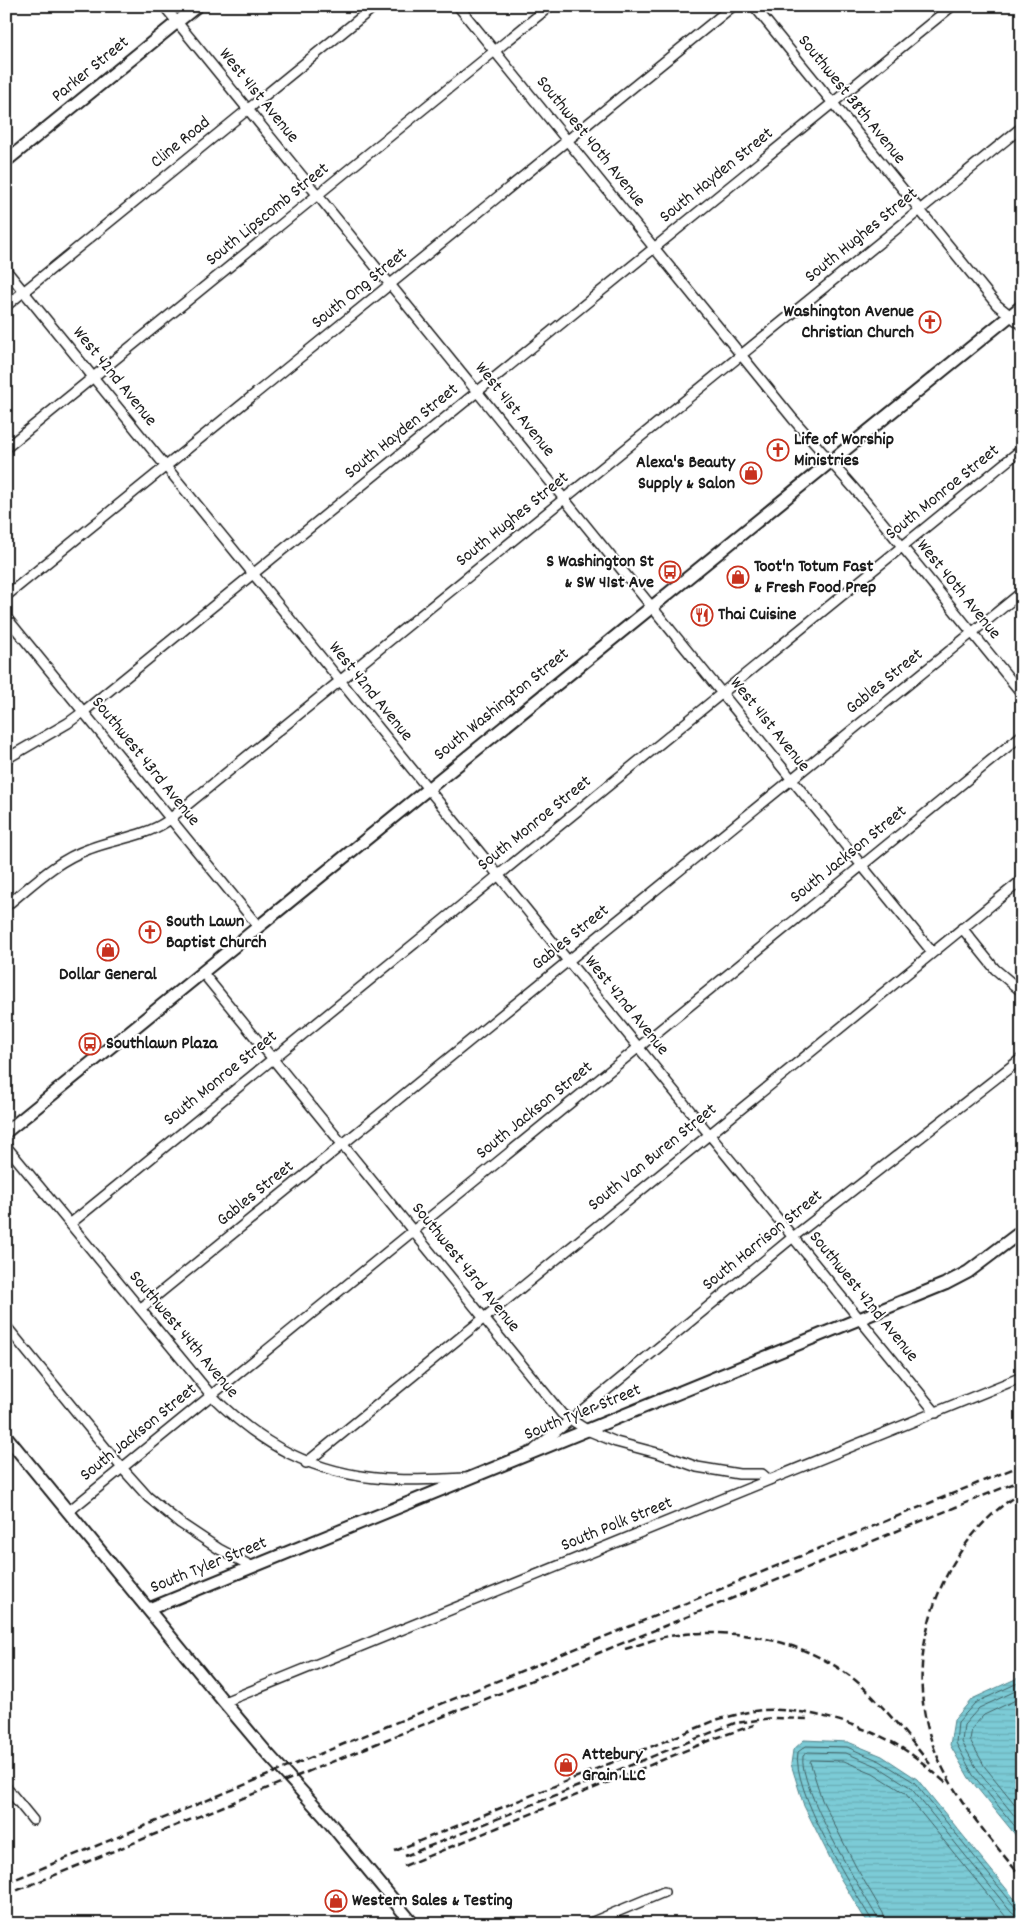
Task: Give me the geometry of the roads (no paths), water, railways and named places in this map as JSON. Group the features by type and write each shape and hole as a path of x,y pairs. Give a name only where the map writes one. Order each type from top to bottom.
{"main road":[{"name":"Parker Street","path":"6,160 198,6"},
{"name":"South Washington Street","path":"6,1132 1022,306"},
{"name":"South Tyler Street","path":"149,1609 945,1284 997,1251 1022,1231"},
{"path":"6,1436 224,1702 324,1816 413,1924"}],"street":[{"name":"West 41st Avenue","path":"164,6 932,952"},
{"name":"Cline Road","path":"6,306 375,6"},
{"name":"Southwest 40th Avenue","path":"458,6 741,355 830,461"},
{"name":"South Lipscomb Street","path":"6,448 550,6"},
{"name":"South Ong Street","path":"6,596 733,6"},
{"name":"Southwest 38th Avenue","path":"754,6 997,305 1022,325"},
{"name":"South Hayden Street","path":"6,759 68,723 83,712 952,6"},
{"name":"South Hughes Street","path":"6,906 64,860 89,849 153,829 170,819 1022,127"},
{"name":"West 42nd Avenue","path":"6,270 708,1133"},
{"name":"South Monroe Street","path":"70,1224 1022,450"},
{"name":"West 40th Avenue","path":"830,461 903,546 1022,694"},
{"name":"Gables Street","path":"140,1309 1022,592"},
{"name":"Southwest 43rd Avenue","path":"6,617 258,926"},
{"name":"South Jackson Street","path":"68,1512 1022,735"},
{"name":"South Van Buren Street","path":"306,1463 708,1133 1022,880"},
{"path":"962,928 995,969 1022,992"},
{"name":"Southwest 43rd Avenue","path":"202,972 562,1414 587,1430 616,1442 661,1454 697,1467 739,1474 762,1474 770,1480"},
{"name":"South Harrison Street","path":"529,1454 793,1237 1022,1058"},
{"name":"Southwest 42nd Avenue","path":"708,1133 936,1413"},
{"name":"Southwest 44th Avenue","path":"6,1146 211,1395 230,1414 256,1435 306,1463 340,1473 388,1480 471,1478"},
{"path":"6,1326 148,1497 180,1524 219,1549 253,1567"},
{"name":"South Polk Street","path":"224,1702 1022,1377"},
{"path":"6,1787 33,1820"},
{"path":"588,1924 664,1892"}],"water":[{"path":"1022,1676 1022,1843 969,1778 950,1745 954,1720 972,1699"},
{"path":"804,1740 848,1742 882,1756 917,1779 1022,1908 1022,1924 868,1924 839,1876 804,1806 791,1764 793,1750"}],"railway":[{"path":"6,1883 1022,1465"},
{"path":"6,1895 1022,1480"},
{"path":"1022,1492 993,1514 968,1541 948,1573 933,1608 924,1644 922,1681 925,1718 936,1753 944,1770 963,1803 1022,1878"},
{"path":"625,1649 669,1636 694,1633 746,1635 796,1647 820,1657 842,1670 862,1686 889,1714 930,1764"},
{"path":"395,1851 719,1719 746,1712 779,1710 816,1715 872,1732 908,1752 947,1784"},
{"path":"405,1856 735,1723 773,1718 808,1719"},
{"path":"404,1866 716,1738 754,1725"}],"place":[{"name":"Washington Avenue Christian Church","path":"930,322"},
{"name":"Life of Worship Ministries","path":"778,450"},
{"name":"Alexa's Beauty Supply & Salon","path":"751,473"},
{"name":"S Washington St & SW 41st Ave","path":"670,572"},
{"name":"Toot'n Totum Fast & Fresh Food Prep","path":"738,577"},
{"name":"Thai Cuisine","path":"702,615"},
{"name":"South Lawn Baptist Church","path":"150,932"},
{"name":"Dollar General","path":"108,950"},
{"name":"Southlawn Plaza","path":"90,1044"},
{"name":"Attebury Grain LLC","path":"566,1765"},
{"name":"Western Sales & Testing","path":"336,1901"}]}
